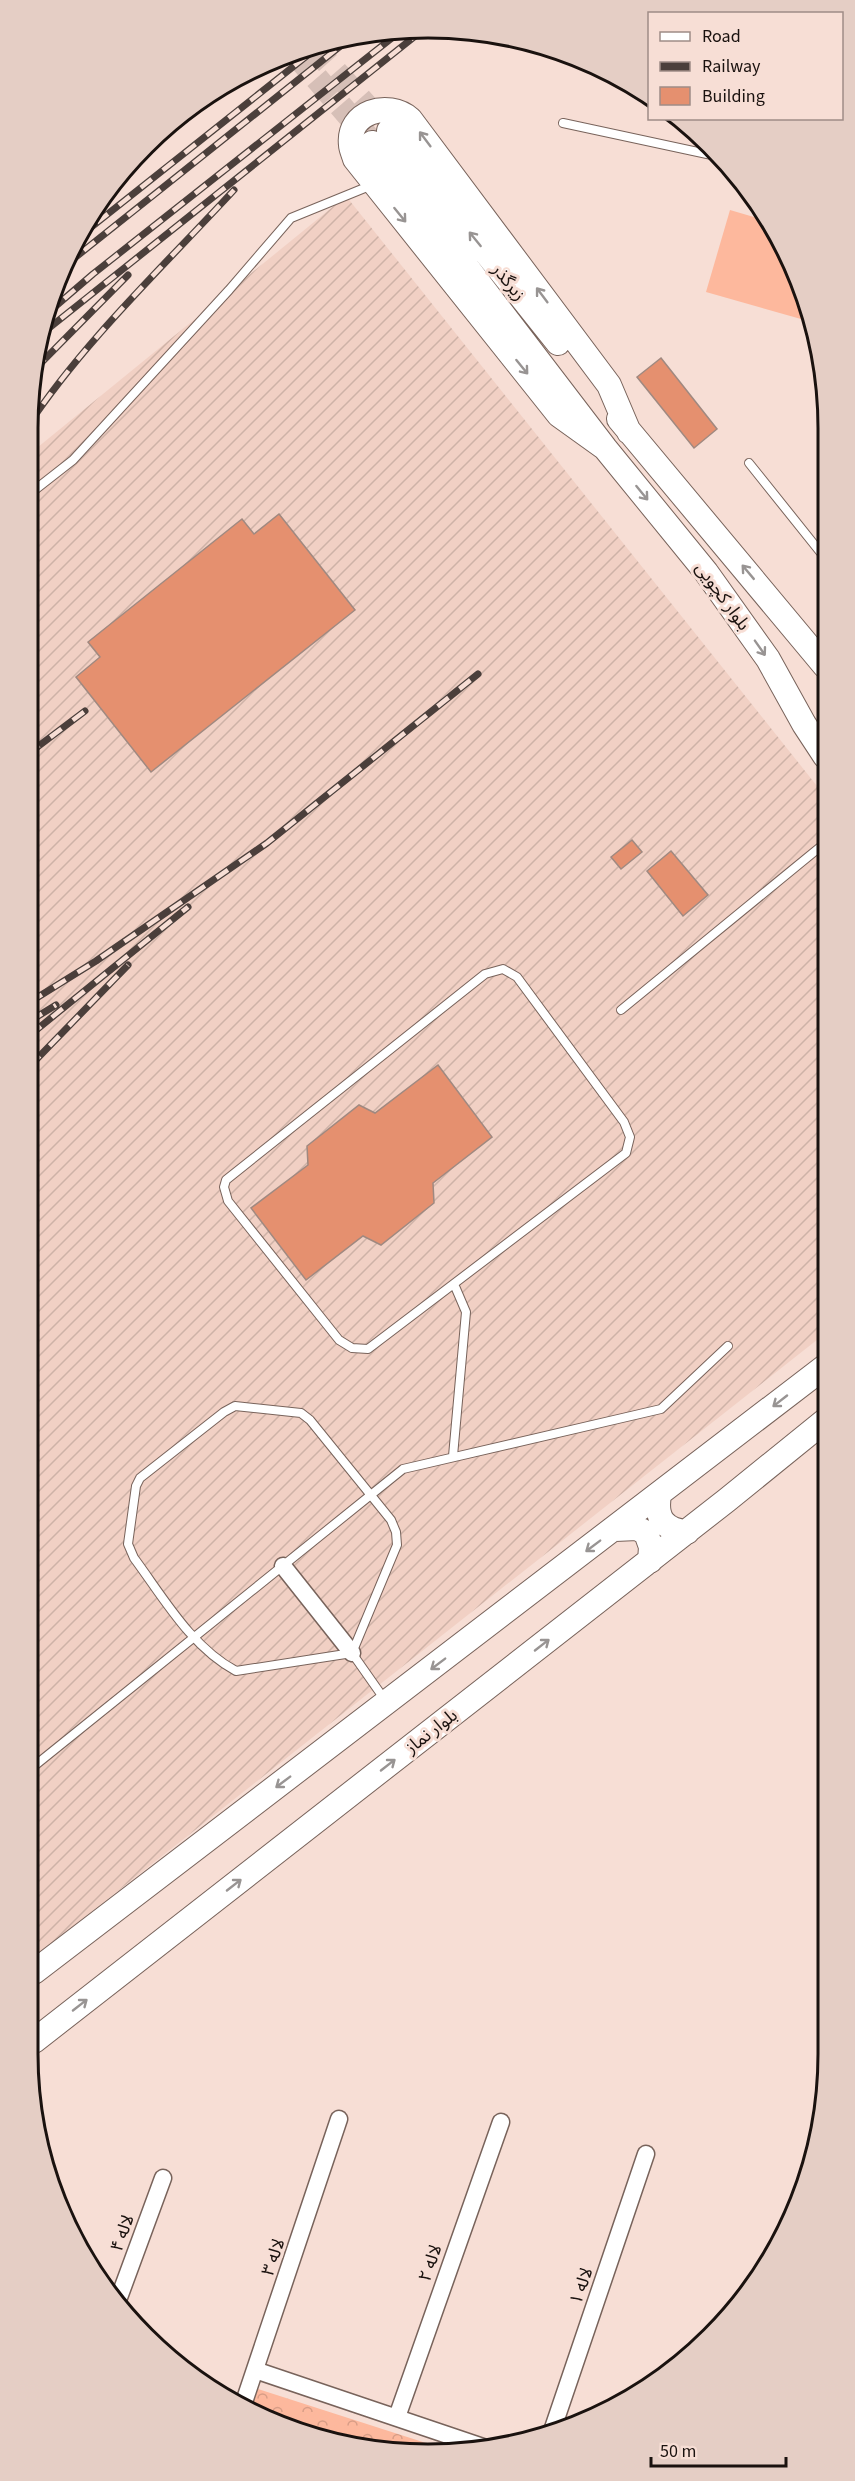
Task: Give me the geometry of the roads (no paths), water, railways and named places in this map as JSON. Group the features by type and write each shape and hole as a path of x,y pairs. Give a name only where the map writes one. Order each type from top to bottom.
{"main road":[{"path":"605,448 559,415 355,159 350,144 352,134 363,117 377,109 390,108 410,119 609,385 630,432"},
{"name":"زیرگذر","path":"605,448 380,137 630,432"},
{"name":"بلوار کچویی","path":"630,432 818,658"},
{"name":"بلوار کچویی","path":"605,448 706,572 768,659 818,745"},
{"path":"38,1969 818,1371"},
{"name":"بلوار نماز","path":"38,2038 687,1532 818,1426"},
{"path":"659,1495 657,1509 662,1522 673,1530 687,1532"},
{"path":"615,1529 637,1528 646,1533 651,1547 650,1561"}],"street":[{"path":"283,1566 352,1653"},
{"name":"لاله ۳","path":"245,2398 339,2119"},
{"name":"لاله ۲","path":"397,2417 501,2122"},
{"name":"لاله ۱","path":"555,2422 646,2154"},
{"name":"لاله ۴","path":"120,2294 163,2178"},
{"path":"255,2370 467,2441"}],"lane":[{"path":"563,123 704,153"},
{"path":"38,487 73,460 229,290 291,218 375,184"},
{"path":"749,463 818,549"},
{"path":"621,1010 818,849"},
{"path":"503,969 517,977 624,1122 630,1137 626,1153 454,1284 368,1349 352,1348 339,1340 228,1201 224,1187 225,1180 485,974 503,969"},
{"path":"453,1456 466,1312 454,1284"},
{"path":"38,1763 403,1469 661,1409 728,1346"},
{"path":"235,1406 301,1413 310,1420 391,1520 397,1545 352,1653 236,1671 219,1662 194,1638 134,1558 128,1544 136,1486 140,1478 224,1412 235,1406"},
{"path":"352,1653 387,1702"}],"tunnel":[{"path":"319,53 385,127"},
{"path":"300,59 370,140"}],"railway":[{"path":"51,326 413,38"},
{"path":"57,305 390,39"},
{"path":"78,255 337,48"},
{"path":"95,224 305,57"},
{"path":"38,412 99,334 234,190"},
{"path":"44,360 128,275"},
{"path":"38,997 96,961 267,843 478,674"},
{"path":"38,746 85,711"},
{"path":"38,1029 188,907"},
{"path":"38,1058 128,965"},
{"path":"38,1016 56,1005"}]}
